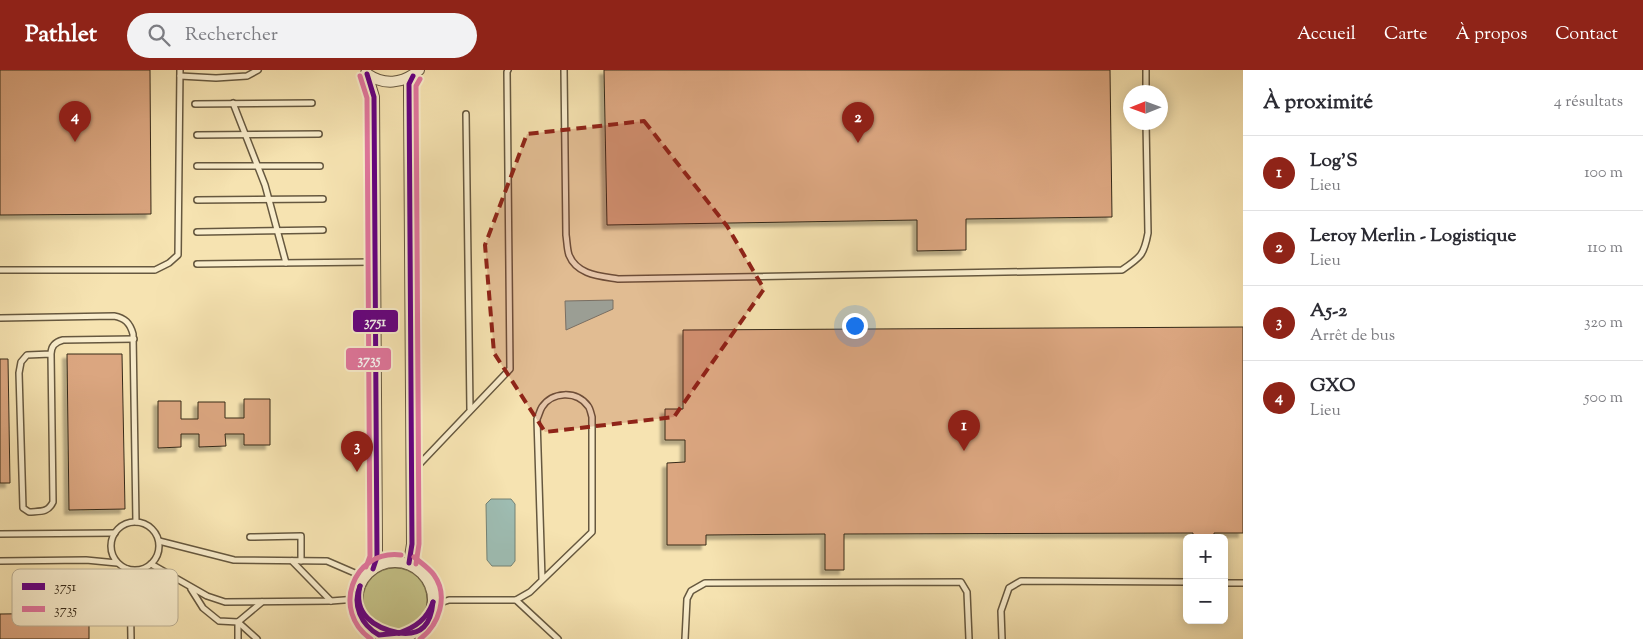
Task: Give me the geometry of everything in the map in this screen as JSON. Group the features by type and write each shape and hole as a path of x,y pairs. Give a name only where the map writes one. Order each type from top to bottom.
{"street":[{"path":"365,72 378,80 390,82 402,80 416,73"},
{"path":"365,72 374,97 377,557 373,569"},
{"path":"408,564 412,544 409,84 416,73"},
{"path":"396,561 408,564 420,570 428,580 433,592 434,605 430,618 411,637 385,638 374,632 364,623 358,612 357,599 359,587 364,577 384,563 396,561"}],"lane":[{"path":"0,270 155,270 169,263 178,255 180,73 216,78 247,76 258,70"},
{"path":"411,472 510,369 508,70"},
{"path":"564,70 566,235 569,256 580,269 595,276 618,279 1122,270 1135,262 1144,250 1148,233 1146,130"},
{"path":"1146,70 1146,85"},
{"path":"233,103 269,198 286,263"},
{"path":"195,104 312,103"},
{"path":"466,114 470,410"},
{"path":"197,135 319,134"},
{"path":"197,166 320,166"},
{"path":"197,200 323,199"},
{"path":"197,232 324,230"},
{"path":"197,264 376,262"},
{"path":"0,318 114,316 125,320 131,326 134,339 136,522"},
{"path":"51,354 27,355 20,362 23,508 29,512 46,511 51,508 53,502 51,354 53,345 63,340 134,339"},
{"path":"434,605 449,600 516,600 530,592 542,578 592,532 592,417 588,406 578,397 564,394 551,398 542,407 538,419 542,578"},
{"path":"126,569 117,563 111,551 112,539 115,533 124,525 136,522 153,530 158,542 158,554 151,564 142,569"},
{"path":"0,534 115,533"},
{"path":"250,537 301,536 301,561"},
{"path":"158,542 234,560 328,561 364,577"},
{"path":"0,562 86,560 117,563"},
{"path":"292,561 331,601"},
{"path":"151,564 159,569"},
{"path":"178,580 207,596 225,602 357,599"},
{"path":"1002,639 1001,612 1010,588 1022,581 1183,582"},
{"path":"685,639 687,599 690,590 705,582 961,582 967,592 969,639"},
{"path":"1228,582 1243,583"},
{"path":"190,587 203,608 219,621 238,622 256,639"},
{"path":"516,600 558,639"},
{"path":"238,639 238,622 263,601"},
{"path":"131,626 131,639"}],"highlighted area":[{"path":"644,121 727,226 764,289 674,417 545,432 494,353 485,245 527,134"}],"shaded area":[{"path":"395,568 413,574 421,582 427,600 421,618 413,626 395,632 377,626 369,618 363,600 369,582 377,574"}],"water":[{"path":"613,300 613,309 566,330 565,301"},
{"path":"491,499 511,499 515,504 515,561 511,566 492,566 487,560 486,504"}],"building":[{"path":"0,70 150,70 151,214 0,215"},
{"path":"604,70 1110,70 1112,217 966,219 966,250 917,251 917,220 607,225"},
{"path":"1243,327 1243,533 844,534 844,570 825,570 825,534 706,535 706,545 667,545 667,463 685,462 685,440 665,440 665,409 683,409 683,330"},
{"path":"67,354 122,354 125,509 69,510"},
{"path":"0,359 8,359 10,483 0,483"},
{"path":"244,399 270,399 270,445 244,445 244,434 225,434 226,446 199,447 199,434 181,434 181,447 158,448 158,401 181,401 181,419 198,419 198,402 225,402 225,418 244,418"},
{"path":"0,614 12,614 12,626 89,626 89,639 0,639"}],"transit line":[{"name":"3751","path":"367,74 374,97 377,557 373,569"},
{"name":"3735","path":"360,76 367,98 370,556 366,567"},
{"name":"3751","path":"409,563 412,544 409,84 413,76"},
{"name":"3735","path":"416,564 419,544 416,86 420,79"},
{"name":"3735","path":"371,639 359,627 352,614 350,599 353,585 359,572 370,562 384,556 401,555"},
{"name":"3735","path":"414,557 434,575 441,592 440,610 437,618 427,633 420,639"},
{"name":"3751","path":"360,586 360,604 367,618 381,627 399,633"},
{"name":"3751","path":"360,586 357,600 358,607 367,626 379,635 399,633"},
{"name":"3751","path":"399,633 414,633 424,627 430,617 433,602"},
{"name":"3751","path":"399,633 420,622 428,613 433,602"}],"place":[{"name":"GXO","path":"75,142"},
{"name":"Leroy Merlin - Logistique","path":"858,143"},
{"name":"Log'S","path":"964,451"},
{"name":"A5-2","path":"357,472"}]}
